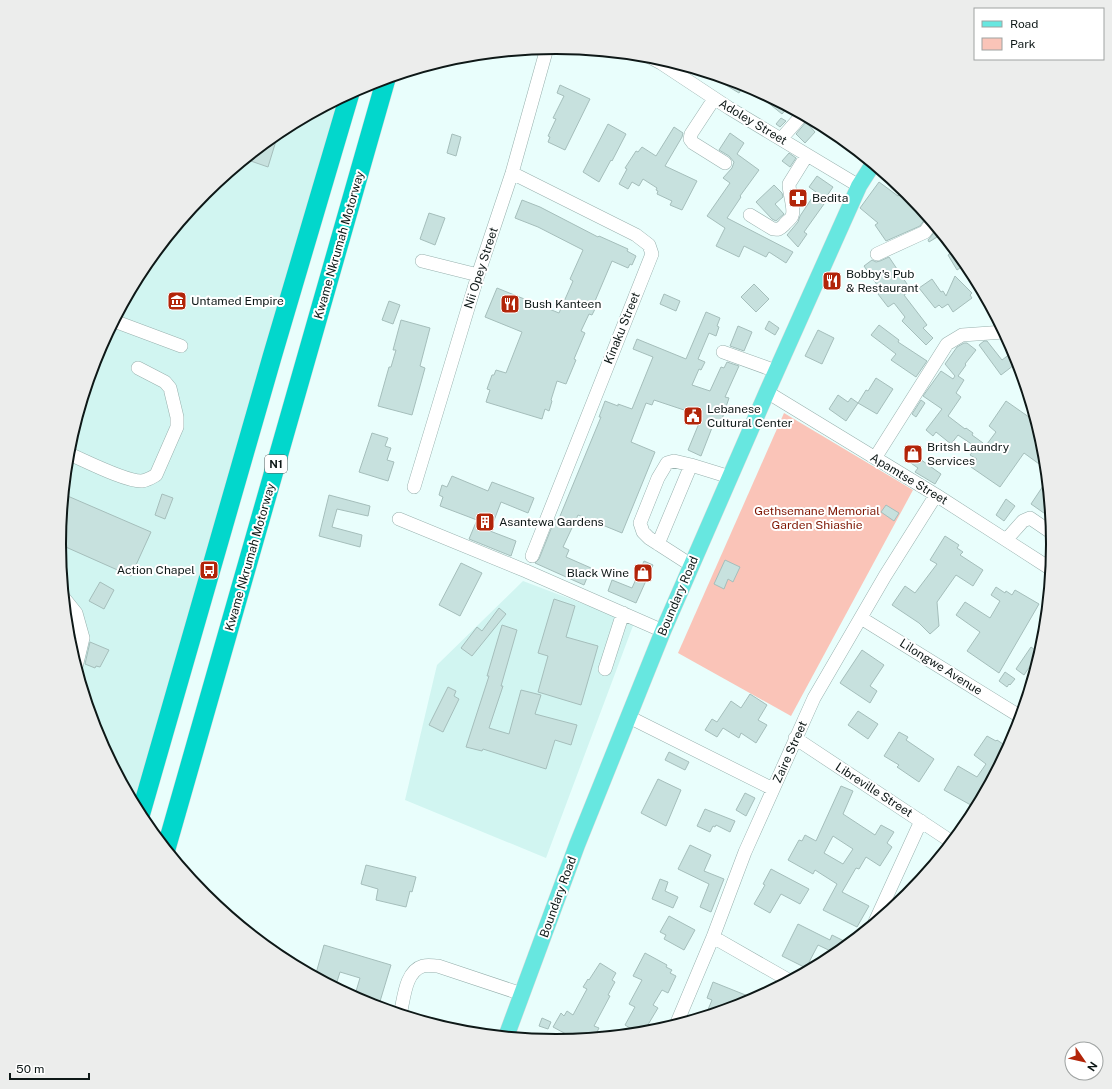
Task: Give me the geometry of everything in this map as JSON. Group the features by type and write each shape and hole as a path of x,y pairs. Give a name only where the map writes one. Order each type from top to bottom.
{"highway":[{"name":"Kwame Nkrumah Motorway","path":"168,844 384,85"},
{"path":"142,808 272,357 348,101"}],"main road":[{"name":"Boundary Road","path":"511,1033 522,994 577,845 663,630 766,392 859,186 870,168"}],"street":[{"name":"Nii Opey Street","path":"414,488 478,275 512,173 545,54"},
{"name":"Adoley Street","path":"672,68 714,99 859,186"},
{"path":"714,99 691,134 690,139 725,163"},
{"path":"781,139 799,119"},
{"path":"750,215 776,230 780,229 791,218 793,210 789,184 807,154"},
{"name":"Kinaku Street","path":"512,173 636,235 649,245 652,254 532,556"},
{"path":"877,254 925,232 929,226"},
{"path":"422,261 478,275"},
{"path":"119,322 181,346"},
{"path":"875,458 947,344 962,335 998,332"},
{"path":"723,352 776,371"},
{"path":"74,456 127,478 140,481 150,479 156,475 178,427 177,417 170,388 165,382 138,368"},
{"name":"Apamtse Street","path":"766,392 936,495 1045,565"},
{"path":"691,565 649,538 643,532 640,523 658,478 667,464 674,461 730,477"},
{"path":"658,544 691,465"},
{"name":"Zaire Street","path":"679,1019 713,937 745,852 814,698 885,576 936,495"},
{"path":"1006,540 1023,521 1030,518 1046,529"},
{"path":"399,519 526,571 663,630"},
{"path":"70,605 76,613 83,638 79,656"},
{"path":"605,669 622,613"},
{"name":"Lilongwe Avenue","path":"861,618 1016,713"},
{"path":"629,717 773,789"},
{"name":"Libreville Street","path":"795,738 948,839"},
{"path":"879,913 921,821"},
{"path":"713,937 784,978"},
{"path":"401,1010 408,980 417,969 424,966 438,966 522,994"}],"shaded area":[{"path":"340,105 138,801 116,761 92,702 82,671 70,609 67,577 67,512 70,480 82,418 103,357 131,299 148,272 187,221 209,198 257,155 283,137"},
{"path":"523,581 634,623 546,858 405,800 437,665"}],"green space":[{"name":"Gethsemane Memorial Garden Shiashie","path":"784,413 913,490 791,716 678,653"}],"building":[{"path":"723,83 741,90 739,93"},
{"path":"560,85 590,99 565,150 548,142 550,137 548,136 556,119 553,118 564,96 557,93"},
{"path":"768,102 784,111 782,114"},
{"path":"781,118 786,121 780,127 776,124"},
{"path":"805,123 815,132 805,143 796,134"},
{"path":"608,124 626,134 599,182 583,172"},
{"path":"674,127 683,133 665,166 697,181 682,210 670,205 672,201 657,194 657,188 643,179 639,186 632,182 628,189 619,184 627,169 625,168 636,151 638,152 642,147 656,156"},
{"path":"730,133 744,143 737,154 759,170 740,196 741,197 727,218 793,252 786,263 769,252 766,257 744,246 739,257 716,246 725,228 707,216 730,183 723,178 732,168 734,162 729,156 719,150"},
{"path":"452,134 461,137 456,156 447,153"},
{"path":"276,142 268,167 250,161"},
{"path":"789,153 796,158 790,167 782,161"},
{"path":"817,176 833,187 822,203 824,204 804,232 807,234 798,247 787,235 798,222 800,216 816,192 809,187"},
{"path":"879,182 898,196 899,195 924,220 920,226 886,241 875,225 878,223 860,208"},
{"path":"774,185 782,193 783,197 775,204 784,214 776,221 772,219 756,202"},
{"path":"522,200 540,207 598,237 599,236 628,249 627,251 636,256 632,265 630,264 628,268 612,261 595,301 598,303 592,315 589,314 581,331 585,333 574,359 576,360 566,384 557,381 549,411 545,409 542,419 486,402 490,390 487,389 492,375 494,375 496,370 506,373 522,332 485,317 497,288 559,313 573,281 570,279 583,250 538,227 515,218"},
{"path":"429,213 445,218 435,245 420,239"},
{"path":"934,232 938,237 929,242 928,240"},
{"path":"950,253 961,268 957,270 948,255"},
{"path":"889,257 911,290 904,295 927,325 923,328 933,338 926,345 902,321 905,317 894,303 888,307 878,294 882,292 864,266 872,260 876,262"},
{"path":"955,276 972,293 970,295 972,298 953,312 948,304 942,308 939,305 935,308 919,288 932,279 941,292 943,291 946,296"},
{"path":"754,284 769,299 756,312 741,297"},
{"path":"664,294 680,301 676,311 660,304"},
{"path":"389,301 400,305 393,324 382,320"},
{"path":"706,312 720,318 717,326 719,327 716,336 709,333 698,359 705,362 701,370 699,369 692,385 710,391 721,367 724,368 727,362 739,366 725,397 729,398 721,422 715,420 701,456 688,450 702,416 654,400 652,405 646,403 631,442 655,452 622,533 578,515 563,547 569,550 566,557 591,568 584,585 535,563 539,559 555,519 558,521 601,417 599,417 605,401 632,409 653,357 633,349 637,339 686,359"},
{"path":"401,320 430,328 420,366 425,368 412,415 378,406 389,367 391,367 396,350 393,350"},
{"path":"769,321 779,328 775,335 765,329"},
{"path":"879,325 899,340 898,342 927,361 916,377 891,360 896,354 871,335"},
{"path":"738,326 752,332 744,351 730,346"},
{"path":"818,330 834,338 822,364 805,356"},
{"path":"984,341 987,341 1002,360 1008,355 1012,366 1001,375 979,345"},
{"path":"967,343 976,350 958,376 964,380 956,393 961,397 948,416 973,433 972,435 983,443 981,446 984,448 996,432 989,426 1006,401 1030,418 1039,464 1024,453 1000,487 971,467 977,459 970,455 976,447 958,435 951,444 936,432 933,436 926,430 942,409 923,396 941,371 953,379 955,376 945,364 957,347"},
{"path":"876,378 893,389 877,414 858,403"},
{"path":"838,395 848,402 851,398 858,403 846,421 829,409"},
{"path":"921,400 925,403 916,417 912,414"},
{"path":"372,433 388,438 385,446 391,448 387,460 394,462 388,481 359,472"},
{"path":"910,452 941,474 935,484 915,472 918,468 905,459"},
{"path":"452,476 488,491 492,482 534,498 528,513 501,502 490,531 516,541 511,556 469,539 477,520 440,506 443,497 439,495 442,485 447,487"},
{"path":"1043,487 1045,514 1031,504"},
{"path":"162,494 173,498 165,519 155,515"},
{"path":"329,495 370,506 368,516 337,509 332,527 362,535 360,547 319,536"},
{"path":"68,496 151,532 131,576 66,547"},
{"path":"1006,499 1015,506 1004,521 996,515"},
{"path":"886,505 899,513 894,521 881,512"},
{"path":"945,536 959,545 957,548 963,552 960,555 983,570 973,586 956,575 937,602 939,626 930,634 919,623 892,605 905,586 915,593 937,564 930,560"},
{"path":"725,560 740,567 733,582 728,579 724,589 714,584"},
{"path":"644,561 653,565 636,603 608,591 612,580 632,588"},
{"path":"461,563 482,573 460,616 439,605"},
{"path":"100,582 114,590 104,609 89,601"},
{"path":"996,587 1005,593 1006,591 1012,595 1015,590 1039,604 999,673 967,651 980,632 956,615 965,602 990,618 1000,601 991,595"},
{"path":"554,599 575,606 566,637 598,646 581,705 538,692 548,656 538,653"},
{"path":"499,608 506,614 472,656 461,648 477,627 482,631"},
{"path":"502,625 517,630 501,686 503,686 489,728 509,734 521,690 541,695 535,714 577,725 571,745 555,740 546,769 483,749 482,751 466,747 489,676 487,676"},
{"path":"90,642 109,650 100,667 96,666 95,668 85,664"},
{"path":"1031,647 1035,650 1032,664 1024,675 1016,669"},
{"path":"862,650 884,665 870,686 877,691 870,703 840,683"},
{"path":"1005,672 1015,679 1007,687 999,681"},
{"path":"448,687 456,691 454,696 459,699 443,732 429,725"},
{"path":"750,694 767,705 758,720 767,725 756,743 741,733 739,738 723,728 717,737 705,730 712,719 717,722 731,701 741,708"},
{"path":"858,711 878,724 868,739 848,725"},
{"path":"899,732 908,737 906,740 934,759 919,782 897,767 899,765 884,756"},
{"path":"987,736 1003,744 981,790 971,805 944,790 958,766 977,777 986,764 974,755"},
{"path":"669,752 689,762 685,770 665,760"},
{"path":"658,779 681,790 666,826 641,813"},
{"path":"841,786 853,791 843,814 875,835 881,825 894,832 887,843 892,847 880,866 866,857 859,869 856,868 842,892 869,906 857,927 823,910 837,884 815,870 813,874 788,860 799,840 802,841 805,835 816,841","holes":["833,836 853,849 843,864 824,853"]},
{"path":"745,793 755,798 746,816 736,810"},
{"path":"705,809 735,821 730,832 716,825 715,827 713,826 710,832 697,826"},
{"path":"690,845 711,855 704,871 724,879 711,912 700,907 709,884 678,869"},
{"path":"366,865 416,877 412,892 410,891 406,907 376,900 378,889 361,884"},
{"path":"771,869 809,889 800,904 781,894 770,913 754,904 765,885 763,884"},
{"path":"660,879 668,882 665,891 678,897 673,908 652,899"},
{"path":"669,916 695,930 684,950 664,939 666,935 660,932"},
{"path":"798,924 830,940 832,935 845,941 831,951 818,945 808,965 804,967 782,956"},
{"path":"324,945 391,965 380,1002 356,992 360,978 340,972 337,983 316,972"},
{"path":"645,953 667,965 666,967 672,970 670,973 676,976 668,993 662,990 653,1005 658,1008 647,1027 632,1029 625,1025 635,1007 629,1004 642,980 633,976"},
{"path":"600,963 616,973 612,980 615,982 608,995 610,996 594,1026 599,1028 596,1033 566,1035 553,1027 561,1013 564,1016 567,1011 573,1015 587,989 583,987 588,979 589,980"},
{"path":"713,982 748,996 707,1011 712,1000 707,998"},
{"path":"542,1018 551,1022 548,1029 539,1026"}],"place":[{"name":"Bedita","path":"798,198"},
{"name":"Bobby's Pub & Restaurant","path":"832,281"},
{"name":"Untamed Empire","path":"177,301"},
{"name":"Bush Kanteen","path":"510,304"},
{"name":"Lebanese Cultural Center","path":"693,416"},
{"name":"Britsh Laundry Services","path":"913,454"},
{"name":"Asantewa Gardens","path":"485,522"},
{"name":"Action Chapel","path":"209,570"},
{"name":"Black Wine","path":"643,573"}]}
